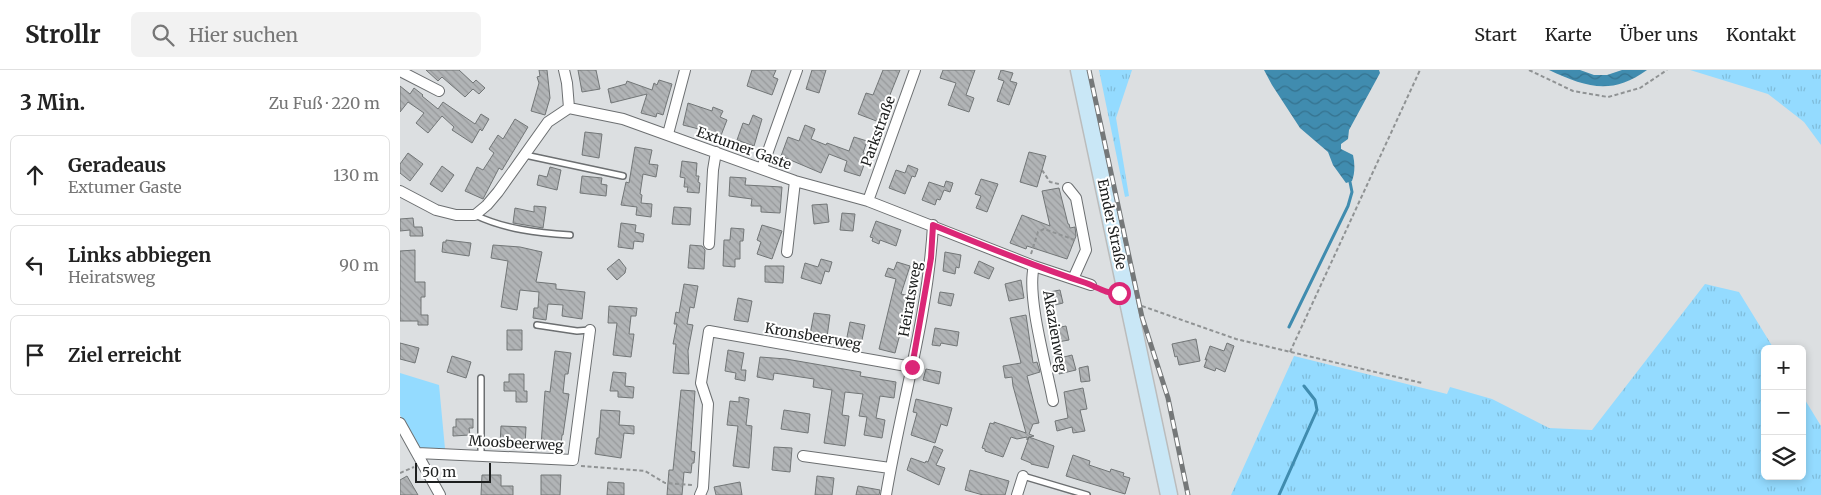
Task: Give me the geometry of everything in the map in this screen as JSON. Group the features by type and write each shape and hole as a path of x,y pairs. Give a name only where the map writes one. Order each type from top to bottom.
{"main road":[{"name":"Emder Straße","path":"1079,70 1169,495"}],"street":[{"path":"400,191 436,210 456,215 475,215 498,192 548,122 569,108 568,83 564,70"},
{"path":"668,134 685,70"},
{"path":"762,168 797,70"},
{"name":"Parkstraße","path":"868,201 915,70"},
{"path":"400,71 439,91"},
{"name":"Extumer Gaste","path":"569,108 623,119 795,181 868,201 1031,265 1091,285"},
{"path":"709,244 712,170 716,152"},
{"path":"787,252 795,181"},
{"path":"1068,188 1076,198 1086,250 1074,279"},
{"name":"Heiratsweg","path":"886,495 912,367 931,258 933,225"},
{"name":"Akazienweg","path":"1031,265 1036,314 1053,401"},
{"name":"Moosbeerweg","path":"417,453 481,454 573,460 590,330"},
{"name":"Kronsbeerweg","path":"702,491 708,404 701,383 709,331 912,367"},
{"path":"400,423 440,495"},
{"path":"803,456 890,468"},
{"path":"1017,495 1023,476"}],"lane":[{"path":"524,155 623,176"},
{"path":"475,215 490,222 538,233 570,235"},
{"path":"537,326 590,330"},
{"path":"481,378 481,454"},
{"path":"1023,476 1087,495"}],"path":[{"path":"1290,352 1420,70"},
{"path":"1529,70 1573,91 1608,97 1640,88 1667,70"},
{"path":"1042,170 1050,182 1068,188"},
{"path":"1031,265 1038,232 1044,229 1080,242 1084,241"},
{"path":"1091,285 1112,294 1119,293"},
{"path":"1130,307 1139,305 1236,339 1422,383"},
{"path":"573,460 582,466 646,471 666,483 697,485 702,491"},
{"path":"400,473 423,464"}],"green space":[{"path":"1099,70 1132,70 1116,118 1129,196 1125,197"},
{"path":"1690,70 1821,70 1821,145 1804,122 1768,94"},
{"path":"1705,284 1739,292 1772,345 1761,345 1761,480 1806,480 1806,402 1821,426 1821,495 1231,495 1294,356 1447,394 1450,387 1492,399 1549,428 1592,430"},
{"path":"400,373 439,385 445,449 421,448 417,444 400,415"}],"water":[{"path":"1264,70 1379,70 1380,73 1349,130 1348,139 1341,144 1341,149 1353,155 1354,175 1352,181 1346,183 1333,165 1328,152 1300,128"},
{"path":"1549,70 1580,70 1594,75 1607,75 1622,70 1647,70 1622,83 1598,86 1575,81"}],"building":[{"path":"426,70 459,70 473,83 476,80 485,88 479,94 473,89 465,97 442,77 438,81"},
{"path":"539,70 547,70 550,98 545,115 531,111 539,83 537,77 540,76"},
{"path":"578,70 596,70 600,89 582,92"},
{"path":"752,70 776,70 773,77 778,79 772,95 747,86"},
{"path":"812,70 826,70 819,93 806,89"},
{"path":"883,70 900,70 879,122 858,114 866,93 873,95"},
{"path":"943,70 975,70 966,95 974,98 969,112 948,105 956,83 940,78"},
{"path":"1001,70 1013,73 1010,81 1017,83 1009,105 997,101 1004,81 998,79"},
{"path":"659,80 672,84 663,115 657,113 656,117 641,113 647,94 611,103 608,89 626,84 627,81 652,90 654,83 657,85"},
{"path":"400,86 410,94 414,88 438,109 443,102 475,124 481,114 489,119 482,131 480,129 472,143 452,130 454,127 442,116 428,133 416,123 424,113 408,102 400,112"},
{"path":"688,103 712,111 713,107 723,111 720,117 727,120 720,138 683,125"},
{"path":"753,115 762,119 754,146 737,140 743,123 749,125"},
{"path":"515,119 528,127 502,170 499,168 483,199 465,191 477,167 483,170 494,153 489,149 498,135 503,139"},
{"path":"805,125 815,129 811,139 849,151 854,137 867,141 863,153 868,154 860,176 844,171 847,161 829,154 821,173 781,156 788,137 799,141"},
{"path":"585,132 602,134 599,158 582,155"},
{"path":"635,147 652,150 649,164 658,165 656,177 643,174 640,194 642,195 641,203 652,204 651,217 636,215 637,207 621,205 626,182 629,183"},
{"path":"1029,152 1046,156 1037,187 1020,182"},
{"path":"408,153 423,164 410,181 400,173 400,164"},
{"path":"682,161 697,163 696,176 699,176 699,193 687,192 688,187 684,187 685,178 680,177"},
{"path":"908,165 918,169 915,177 912,176 905,194 889,188 896,170 905,173"},
{"path":"442,166 454,175 442,192 430,184"},
{"path":"550,167 561,170 557,190 537,185 539,175 547,177"},
{"path":"582,176 602,178 601,184 607,185 606,196 580,193"},
{"path":"730,177 746,178 745,185 782,187 780,213 761,212 761,206 751,206 752,199 729,196"},
{"path":"981,179 998,184 987,212 976,208 981,196 975,194"},
{"path":"946,181 953,183 950,192 944,190 940,200 937,199 935,205 922,200 929,182 944,187"},
{"path":"1059,188 1068,224 1070,228 1075,227 1076,236 1067,259 1027,246 1026,249 1010,243 1022,215 1050,226 1042,191"},
{"path":"827,204 829,222 814,224 812,205"},
{"path":"534,206 546,207 543,228 513,223 515,208 534,212"},
{"path":"674,207 691,208 690,225 672,224"},
{"path":"842,213 855,214 853,231 840,230"},
{"path":"413,218 414,227 422,227 423,236 410,236 410,230 400,231 400,219"},
{"path":"876,221 901,230 896,246 880,240 879,244 872,241 873,238 870,237"},
{"path":"621,223 636,225 635,232 644,234 643,242 634,241 633,249 618,247"},
{"path":"762,225 782,231 772,259 757,254 761,242 757,240"},
{"path":"731,228 744,229 743,241 740,241 740,259 735,259 735,267 723,266 724,240 730,240"},
{"path":"446,240 471,243 469,256 442,252 443,242 446,242"},
{"path":"493,245 520,247 542,252 536,282 556,284 556,289 585,292 582,319 562,316 563,305 548,304 546,320 533,318 534,308 538,308 539,292 520,290 517,310 501,307 508,261 491,258"},
{"path":"690,245 702,246 705,250 704,269 688,268"},
{"path":"415,250 415,282 425,282 425,297 421,297 421,315 428,315 428,325 418,325 418,321 400,321 400,251"},
{"path":"945,252 961,255 959,268 956,267 955,274 943,271"},
{"path":"619,259 626,268 625,273 617,280 607,269"},
{"path":"821,259 832,262 829,272 825,271 821,284 801,278 805,263 818,267"},
{"path":"979,261 994,268 989,279 974,273"},
{"path":"897,262 910,266 901,294 910,296 895,353 879,349 896,279 885,276 888,268 894,270"},
{"path":"765,266 784,266 783,283 765,282"},
{"path":"1021,280 1024,298 1009,301 1005,284"},
{"path":"684,284 698,286 694,308 690,307 687,324 693,325 688,351 689,374 673,373 676,344 673,344 677,324 674,324 676,312 679,313"},
{"path":"1060,290 1063,303 1047,307 1044,293"},
{"path":"940,292 954,294 951,306 938,303"},
{"path":"738,298 752,301 748,322 734,320"},
{"path":"609,306 637,308 636,316 631,316 629,334 634,334 631,357 613,355 617,323 608,323"},
{"path":"814,313 830,315 827,337 810,335"},
{"path":"1026,315 1033,363 1037,362 1040,372 1027,376 1039,423 1033,424 1029,434 1034,436 1029,437 1027,440 1027,437 1017,439 1011,437 1003,457 985,451 982,448 990,423 994,424 994,422 1026,433 1012,377 1005,378 1003,366 1021,363 1010,318"},
{"path":"850,322 865,325 861,345 846,342"},
{"path":"1066,326 1069,340 1052,343 1050,329"},
{"path":"935,328 959,332 957,346 941,343 940,346 932,345"},
{"path":"507,330 522,330 522,350 507,350"},
{"path":"1196,339 1200,361 1179,365 1172,344"},
{"path":"400,343 419,348 415,363 400,359"},
{"path":"1227,343 1234,346 1225,372 1216,368 1215,371 1204,367 1210,346 1224,351"},
{"path":"728,350 744,353 741,370 746,370 745,381 735,379 736,373 725,371"},
{"path":"555,351 571,353 568,374 565,374 563,393 569,394 563,435 561,444 552,443 551,447 541,445 545,391 550,392"},
{"path":"1072,355 1076,370 1059,374 1056,359"},
{"path":"452,356 471,362 466,378 447,372"},
{"path":"760,357 786,359 861,372 860,376 896,382 894,398 880,396 876,418 885,420 882,438 864,435 867,417 859,416 863,394 845,392 842,415 849,416 845,446 824,443 832,390 813,387 814,379 774,373 773,380 757,377"},
{"path":"1088,366 1090,381 1081,382 1079,368"},
{"path":"926,369 941,372 939,384 923,380"},
{"path":"613,372 626,373 625,386 634,387 633,398 618,397 618,391 610,391"},
{"path":"509,374 524,374 524,391 527,391 527,402 516,402 516,391 504,391 504,382 509,382"},
{"path":"1083,388 1087,409 1080,410 1085,431 1073,433 1072,427 1057,431 1055,421 1068,418 1064,392"},
{"path":"681,390 695,391 691,451 695,452 694,463 692,463 691,473 684,472 682,495 667,495 669,470 673,470"},
{"path":"739,397 749,399 746,425 752,426 749,468 733,466 738,426 727,425 730,401 739,402"},
{"path":"916,399 952,408 947,426 941,424 935,443 911,435 917,413 913,412"},
{"path":"601,410 620,411 619,425 634,426 634,434 624,433 621,458 595,454 597,438 599,438"},
{"path":"784,410 810,414 808,433 781,429"},
{"path":"456,419 473,419 473,428 469,428 470,435 453,436 453,427 456,427"},
{"path":"501,426 526,427 525,446 500,445"},
{"path":"1029,437 1054,446 1048,468 1031,464 1021,459"},
{"path":"934,446 943,450 936,465 945,468 939,485 907,470 911,458 925,463 926,461 928,462"},
{"path":"774,447 792,448 790,472 772,470"},
{"path":"1073,455 1090,461 1089,465 1110,472 1111,469 1124,473 1123,476 1130,478 1125,494 1066,476"},
{"path":"970,470 1009,481 1005,495 983,495 965,490"},
{"path":"482,475 501,475 501,486 513,486 513,495 481,495"},
{"path":"541,475 561,475 560,495 541,495"},
{"path":"407,476 418,495 400,495 400,480"},
{"path":"817,476 834,478 832,495 815,495"},
{"path":"608,482 624,483 624,495 607,495"},
{"path":"740,482 742,495 716,495 714,487"},
{"path":"858,486 880,490 879,495 856,495"}],"waterway":[{"path":"1289,327 1348,206 1352,192 1350,182"},
{"path":"1279,495 1317,410 1315,400 1304,386"}],"railway":[{"path":"1089,70 1142,317 1168,398 1188,495"}],"route":[{"path":"912,367 931,258 933,225 1034,266 1112,294 1119,293"}]}
